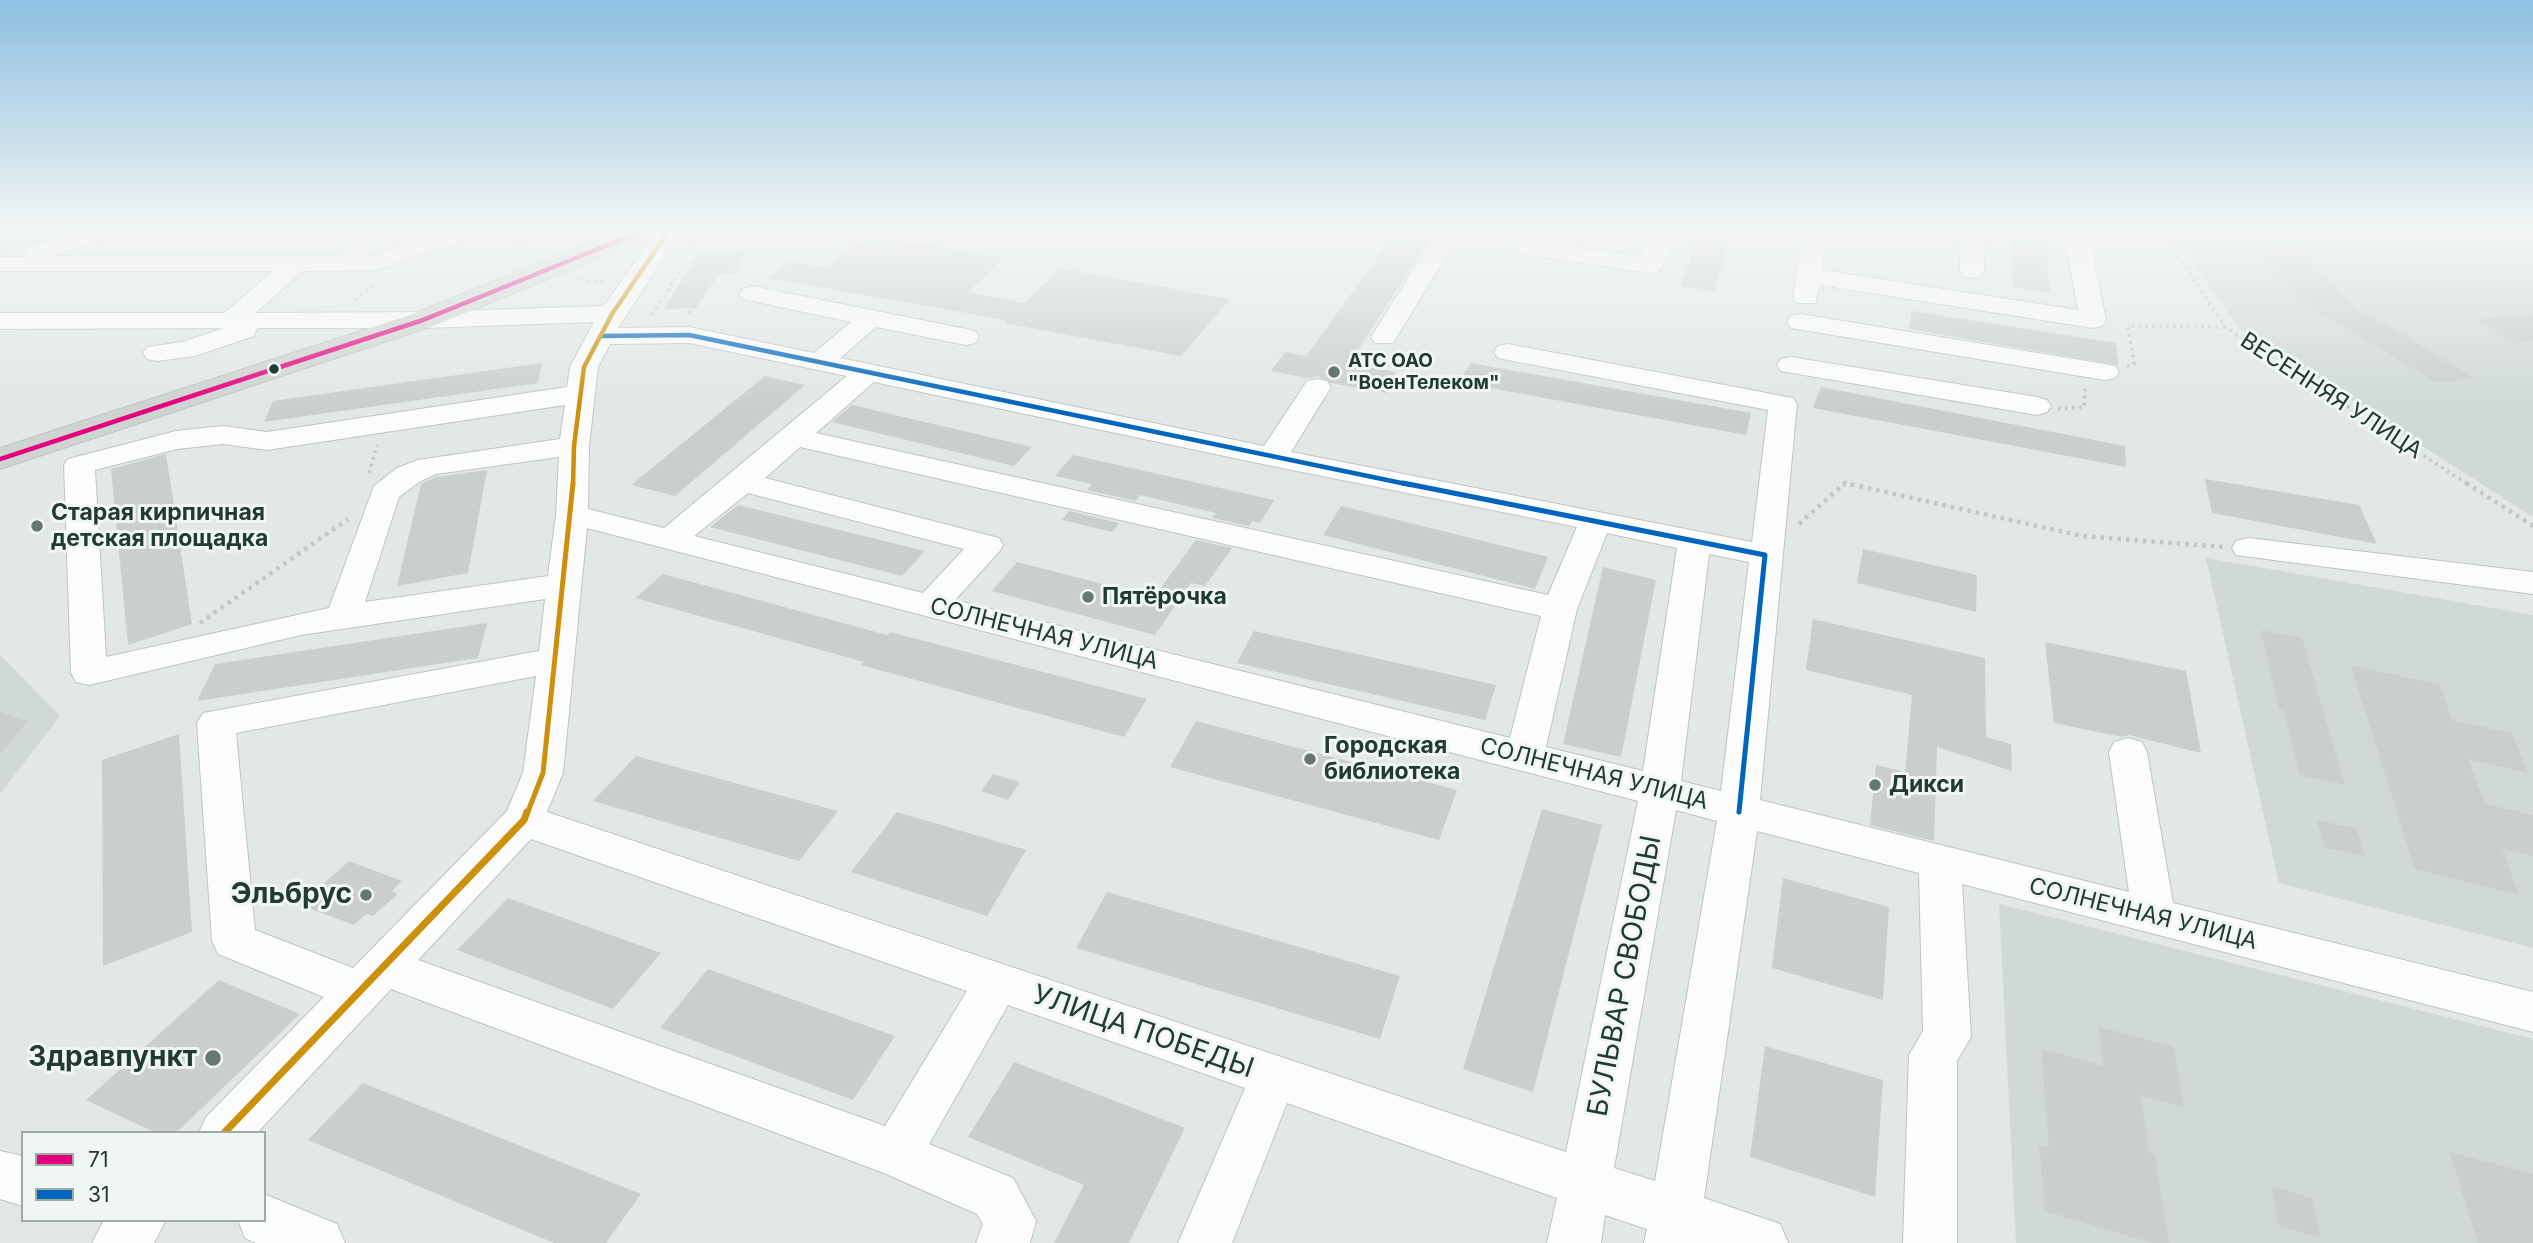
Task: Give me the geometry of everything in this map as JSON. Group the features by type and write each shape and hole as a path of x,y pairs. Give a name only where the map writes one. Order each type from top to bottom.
{"main road":[{"path":"0,459 516,290"}],"street":[{"path":"231,320 266,290"},
{"path":"226,1131 524,820 543,773 572,515 573,446 584,367 606,325 633,290"},
{"path":"1384,337 1413,290"},
{"path":"1674,1228 1739,811 1765,555 1777,480 1783,404 1807,290"},
{"path":"1905,290 2093,320 2087,290"},
{"path":"752,294 966,337"},
{"path":"817,364 871,318"},
{"path":"144,321 131,349 147,353 185,349 274,320"},
{"path":"0,321 423,320 646,324 817,364 1765,555"},
{"path":"1800,322 2105,372"},
{"path":"1508,352 1783,404"},
{"path":"1791,365 2037,405"},
{"path":"669,540 742,482 867,374"},
{"path":"1272,457 1317,387"},
{"path":"564,585 301,623 89,674 79,465 176,440 223,435 267,441 580,394"},
{"path":"794,437 1560,609"},
{"path":"343,617 385,493 408,475 429,467 573,446"},
{"path":"742,482 987,545 930,606"},
{"name":"СОЛНЕЧНАЯ УЛИЦА","path":"572,515 2533,1012"},
{"path":"1525,756 1560,609 1595,522"},
{"name":"БУЛЬВАР СВОБОДЫ","path":"1574,1243 1660,790 1693,542"},
{"path":"2248,548 2533,583"},
{"path":"556,660 216,723 234,941 371,979 896,1154 995,1196 1010,1221 1003,1243"},
{"path":"2128,752 2154,917"},
{"name":"УЛИЦА ПОБЕДЫ","path":"524,820 1586,1184 1674,1228 1761,1243"},
{"path":"1930,1243 1933,1055 1947,1037 1940,861"},
{"path":"896,1154 997,982"},
{"path":"1205,1243 1274,1076"},
{"path":"0,1175 21,1180"},
{"path":"266,1221 318,1243"},
{"path":"119,1243 139,1222"}],"path":[{"path":"646,324 668,290"},
{"path":"679,313 692,313 705,290"},
{"name":"ВЕСЕННЯЯ УЛИЦА","path":"2201,290 2225,327 2533,526"},
{"path":"646,324 666,313"},
{"path":"193,628 385,493 368,473 383,424"},
{"path":"1765,555 1845,483 2082,536 2248,548"}],"shaded area":[{"path":"2212,290 2533,290 2533,517 2237,327"},
{"path":"2206,558 2533,615 2533,948 2279,883"},
{"path":"0,655 60,716 0,794"},
{"path":"1999,904 2533,1039 2533,1243 2016,1243"}],"building":[{"path":"676,290 708,290 696,308 664,309"},
{"path":"836,290 970,290 968,292 1024,303 1038,290 1181,290 1230,299 1181,356 1004,323 1006,320"},
{"path":"1354,290 1397,290 1349,364 1396,372 1386,393 1331,383 1318,376 1308,378 1271,371 1285,352 1306,356"},
{"path":"2292,290 2339,290 2361,315 2368,314 2474,378 2437,383 2300,300"},
{"path":"1912,311 2116,343 2118,365 1909,329"},
{"path":"2533,314 2533,341 2514,343 2476,320"},
{"path":"542,363 538,383 264,422 273,401"},
{"path":"1471,363 1751,413 1746,435 1458,382"},
{"path":"765,376 805,385 675,496 631,485"},
{"path":"1821,387 2125,446 2126,467 1813,408"},
{"path":"852,405 1032,447 1014,466 832,422"},
{"path":"166,454 192,624 128,645 111,469"},
{"path":"1073,455 1274,500 1260,523 1252,521 1249,526 1212,518 1216,513 1140,495 1136,501 1087,490 1092,484 1055,476"},
{"path":"487,470 468,573 397,586 421,484 436,477"},
{"path":"2205,479 2359,505 2377,544 2212,513"},
{"path":"738,505 925,551 902,576 710,527"},
{"path":"1341,506 1548,557 1535,589 1323,535"},
{"path":"1069,511 1119,523 1112,532 1062,520"},
{"path":"1196,540 1232,548 1205,586 1191,583 1155,635 992,591 1017,562 1154,597"},
{"path":"1863,549 1977,575 1976,612 1857,583"},
{"path":"1603,567 1656,580 1621,757 1563,744"},
{"path":"663,574 887,635 890,632 1147,699 1124,737 861,665 864,662 635,598"},
{"path":"1813,619 1985,658 1986,737 2011,744 2012,771 1937,747 1934,841 1870,825 1876,765 1905,772 1912,695 1806,670"},
{"path":"487,623 478,658 197,701 215,664"},
{"path":"2261,630 2302,638 2345,785 2300,775 2284,711 2279,710"},
{"path":"1254,631 1496,685 1485,720 1237,663"},
{"path":"2045,642 2186,671 2201,753 2129,735 2122,737 2054,723"},
{"path":"2351,666 2439,684 2453,721 2512,733 2528,773 2468,759 2485,804 2533,815 2533,856 2502,848 2519,895 2415,869"},
{"path":"0,712 28,721 0,754"},
{"path":"1196,721 1457,790 1439,840 1170,767"},
{"path":"179,734 192,932 103,966 102,760"},
{"path":"636,756 838,811 799,861 593,801"},
{"path":"993,774 1020,782 1008,800 981,791"},
{"path":"1542,809 1602,825 1533,1092 1463,1069"},
{"path":"897,812 1026,850 987,916 851,872"},
{"path":"2317,820 2357,829 2365,856 2325,848"},
{"path":"349,861 402,881 392,891 398,894 373,916 366,914 354,925 300,905"},
{"path":"1783,878 1889,907 1883,1000 1772,968"},
{"path":"1107,892 1400,976 1380,1039 1076,948"},
{"path":"508,898 661,953 613,1009 457,950"},
{"path":"708,969 895,1036 853,1100 660,1028"},
{"path":"219,980 300,1014 178,1131 152,1131 86,1100"},
{"path":"2099,1027 2174,1047 2184,1107 2141,1095 2149,1152 2155,1154 2169,1243 2152,1243 2045,1211 2039,1145 2049,1148 2041,1049 2104,1066"},
{"path":"1765,1046 1883,1080 1875,1197 1750,1157"},
{"path":"1014,1062 1185,1128 1129,1243 1054,1243 1084,1185 968,1137"},
{"path":"363,1083 641,1194 606,1243 554,1243 308,1140"},
{"path":"2450,1152 2533,1174 2533,1243 2478,1243"},
{"path":"2271,1186 2312,1198 2321,1238 2279,1226"}],"transit line":[{"name":"71","path":"0,459 423,320 497,290"},
{"path":"226,1131 524,820 543,773 572,515 574,446 584,367 612,314 628,290"},
{"name":"31","path":"601,336 689,335 1272,457 1765,555 1739,812"}],"place":[{"name":"АТС ОАО \"ВоенТелеком\"","path":"1334,372"},
{"name":"Старая кирпичная детская площадка","path":"37,526"},
{"name":"Пятёрочка","path":"1088,597"},
{"name":"Городская библиотека","path":"1310,759"},
{"name":"Дикси","path":"1875,785"},
{"name":"Эльбрус","path":"366,895"},
{"name":"Здравпункт","path":"213,1058"}]}
